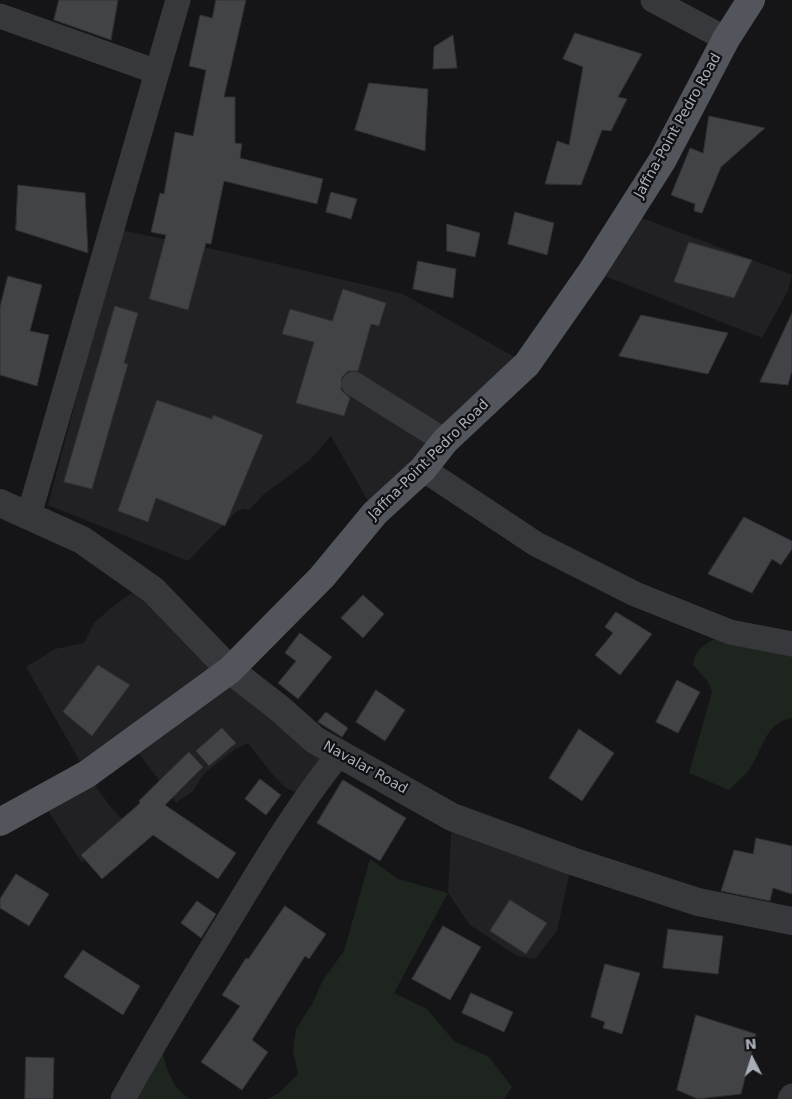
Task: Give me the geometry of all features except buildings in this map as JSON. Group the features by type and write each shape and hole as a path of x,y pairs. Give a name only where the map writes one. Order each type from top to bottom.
{"main road":[{"name":"Jaffna-Point Pedro Road","path":"0,822 87,774 230,670 322,577 375,513 423,469 445,441 527,364 592,271 662,161 726,39 751,0"}],"street":[{"path":"29,515 178,0"},
{"path":"653,0 726,39"},
{"path":"0,16 157,72"},
{"path":"354,384 445,441"},
{"path":"423,469 536,544 635,594 730,632 792,644"},
{"name":"Navalar Road","path":"0,503 82,540 153,590 230,670 279,708 315,740 452,817 572,861 698,902 792,921"},
{"path":"123,1099 158,1035 278,838 305,796 340,753"}],"shaded area":[{"path":"629,213 792,275 788,291 762,338 592,271"},
{"path":"121,230 226,252 403,294 527,364 375,513 331,436 310,460 263,495 249,510 243,509 236,512 188,561 48,505"},
{"path":"153,590 340,753 305,796 286,788 272,774 248,743 234,750 204,774 193,791 176,803 132,744 87,774 26,667 55,649 84,643 94,623 111,608 130,594"},
{"path":"730,632 792,644 792,718 783,720 771,730 749,770 729,790 689,773 712,692 708,682 693,665 694,658 706,644"},
{"path":"87,774 110,806 131,828 103,840 82,863 41,800"},
{"path":"452,817 572,861 557,931 535,959 517,956 470,925 448,893"},
{"path":"370,859 398,879 448,893 394,993 427,1009 454,1041 489,1057 512,1087 504,1099 267,1099 279,1093 298,1074 293,1051 296,1029 312,1004 323,980 344,951"},
{"path":"158,1035 165,1062 172,1079 183,1094 190,1099 123,1099"}]}
